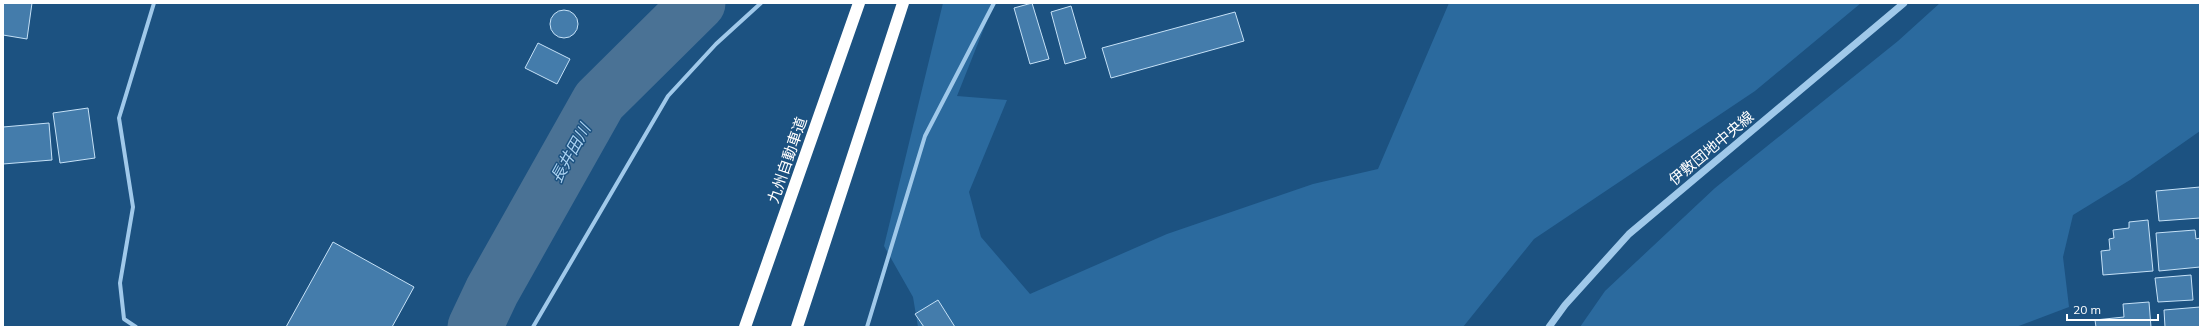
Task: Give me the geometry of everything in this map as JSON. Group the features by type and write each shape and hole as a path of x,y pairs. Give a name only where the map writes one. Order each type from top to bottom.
{"highway":[{"name":"九州自動車道","path":"745,327 859,3"},
{"path":"797,327 903,3"}],"street":[{"path":"136,327 124,319 120,283 133,207 119,118 154,3"},
{"path":"533,327 668,96 716,44 761,3"},
{"path":"867,327 925,136 994,3"},
{"name":"伊敷団地中央線","path":"1549,327 1565,304 1629,234 1904,3"}],"shaded area":[{"path":"943,3 994,3 957,96 1007,100 969,192 981,237 1030,294 1167,234 1313,184 1378,169 1449,3 1861,3 1755,91 1534,239 1463,327 918,327 913,297 884,246"},
{"path":"1940,3 2200,3 2200,131 2130,180 2073,215 2063,257 2069,307 2016,327 1580,327 1605,291 1715,188 1898,41"}],"building":[{"path":"3,3 32,3 27,39 3,35"},
{"path":"1032,3 1049,59 1030,64 1014,8"},
{"path":"1071,6 1086,58 1065,64 1051,12"},
{"path":"564,10 570,11 574,14 577,18 577,30 574,34 570,37 564,38 558,37 554,34 551,30 550,24 551,18 554,14 558,11"},
{"path":"1235,12 1244,41 1111,78 1102,48"},
{"path":"538,43 570,59 557,84 525,68"},
{"path":"88,108 95,158 60,163 53,113"},
{"path":"49,123 52,160 3,164 3,127"},
{"path":"2200,187 2200,218 2159,221 2156,191"},
{"path":"2148,220 2153,271 2103,275 2101,251 2110,250 2109,239 2114,238 2113,230 2129,228 2129,222"},
{"path":"2195,230 2196,239 2200,238 2200,267 2159,271 2156,233"},
{"path":"333,242 414,287 392,327 286,327"},
{"path":"2191,275 2193,300 2158,302 2155,278"},
{"path":"938,300 955,327 924,327 915,314"},
{"path":"2149,302 2151,327 2096,327 2095,320 2124,317 2123,304"},
{"path":"2200,307 2200,327 2165,327 2164,310"}],"waterway":[{"name":"長井田川","path":"475,327 492,291 599,101 698,3"}]}
